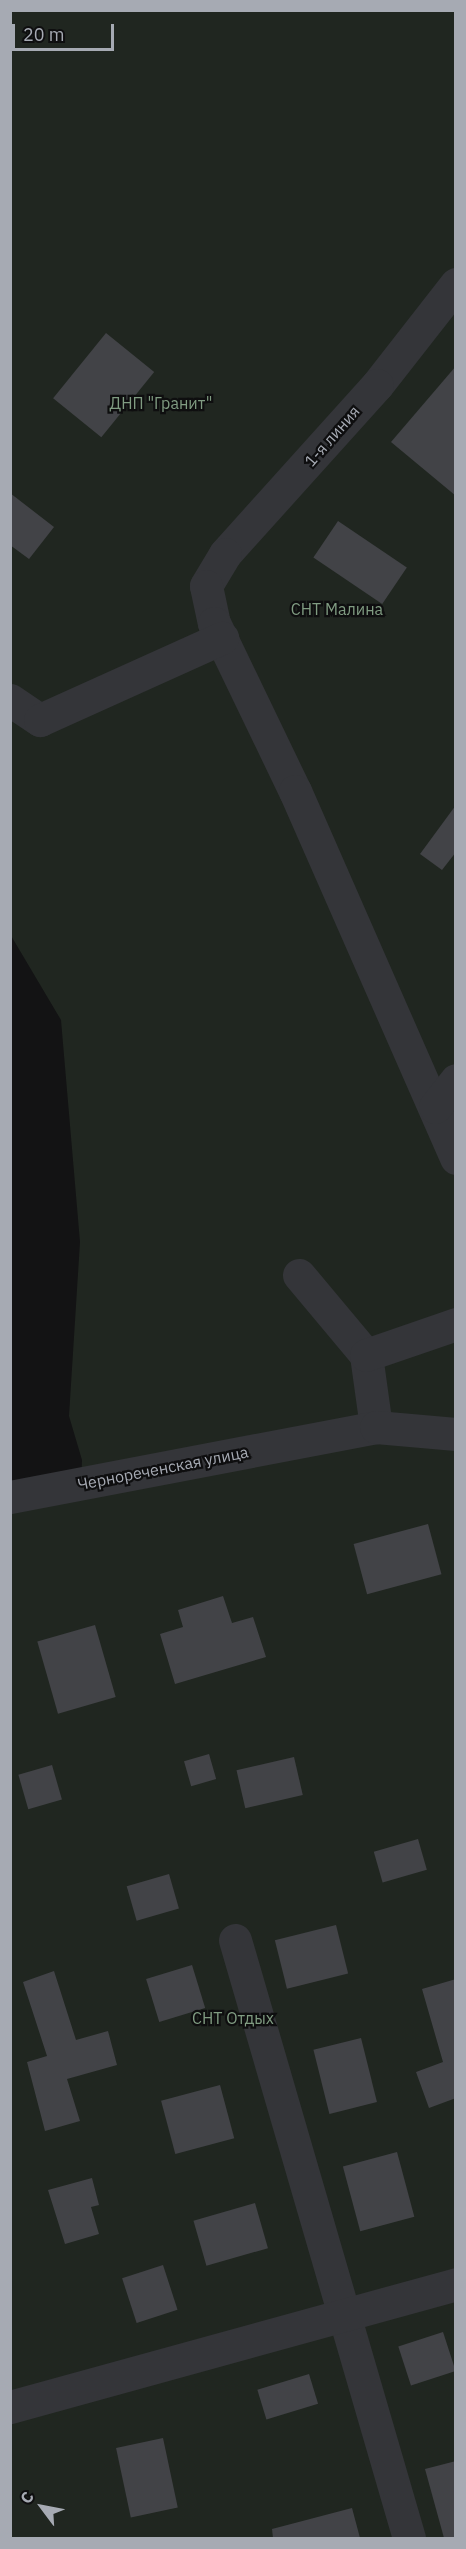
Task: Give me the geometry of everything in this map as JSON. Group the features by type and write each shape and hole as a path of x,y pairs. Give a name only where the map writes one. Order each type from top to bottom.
{"street":[{"name":"1-я линия","path":"222,638 214,623 206,586 225,554 377,385 456,284"},
{"path":"10,699 40,720 222,638 295,791 456,1158"},
{"path":"435,1107 456,1080"},
{"path":"299,1275 366,1354 376,1427"},
{"path":"366,1354 456,1324"},
{"name":"Чернореченская улица","path":"10,1497 376,1427 456,1434"},
{"path":"235,1940 409,2538"},
{"path":"10,2407 456,2284"}],"green space":[{"path":"11,11 455,11 455,2538 11,2538 11,1497 81,1484 82,1460 69,1416 80,1242 61,1020 10,934"}],"building":[{"path":"106,333 154,372 101,437 53,398"},
{"path":"456,366 456,496 391,442"},
{"path":"10,493 54,527 29,559 10,545"},
{"path":"338,521 407,567 382,604 313,557"},
{"path":"456,805 456,852 442,870 420,854"},
{"path":"428,1524 441,1574 367,1594 354,1544"},
{"path":"223,1596 232,1623 253,1617 266,1657 175,1684 160,1634 183,1627 178,1610"},
{"path":"95,1625 116,1697 58,1714 37,1642"},
{"path":"209,1754 216,1779 191,1786 184,1761"},
{"path":"294,1757 303,1795 245,1808 237,1770"},
{"path":"52,1765 62,1800 28,1809 18,1775"},
{"path":"418,1839 427,1870 383,1882 374,1852"},
{"path":"169,1874 179,1909 137,1921 127,1886"},
{"path":"336,1925 348,1974 287,1989 275,1940"},
{"path":"192,1965 205,2008 159,2022 146,1979"},
{"path":"54,1971 76,2040 108,2031 117,2065 67,2079 80,2121 45,2131 27,2062 47,2056 23,1982"},
{"path":"456,1979 456,2098 429,2108 416,2072 443,2062 422,1989"},
{"path":"361,2038 377,2102 329,2114 313,2050"},
{"path":"220,2085 234,2138 175,2154 161,2101"},
{"path":"397,2152 414,2217 360,2231 343,2166"},
{"path":"92,2178 99,2205 91,2207 99,2234 65,2244 48,2190"},
{"path":"255,2203 268,2248 206,2266 193,2221"},
{"path":"163,2265 178,2310 137,2323 122,2278"},
{"path":"443,2332 456,2371 411,2386 398,2347"},
{"path":"309,2374 318,2404 266,2419 257,2390"},
{"path":"163,2438 178,2507 131,2517 116,2448"},
{"path":"456,2461 456,2538 444,2538 425,2469"},
{"path":"352,2508 360,2538 273,2538 272,2529"}],"park label":[{"name":"ДНП \"Гранит\"","path":"161,403"},
{"name":"СНТ Малина","path":"337,609"},
{"name":"СНТ Отдых","path":"233,2018"}]}
